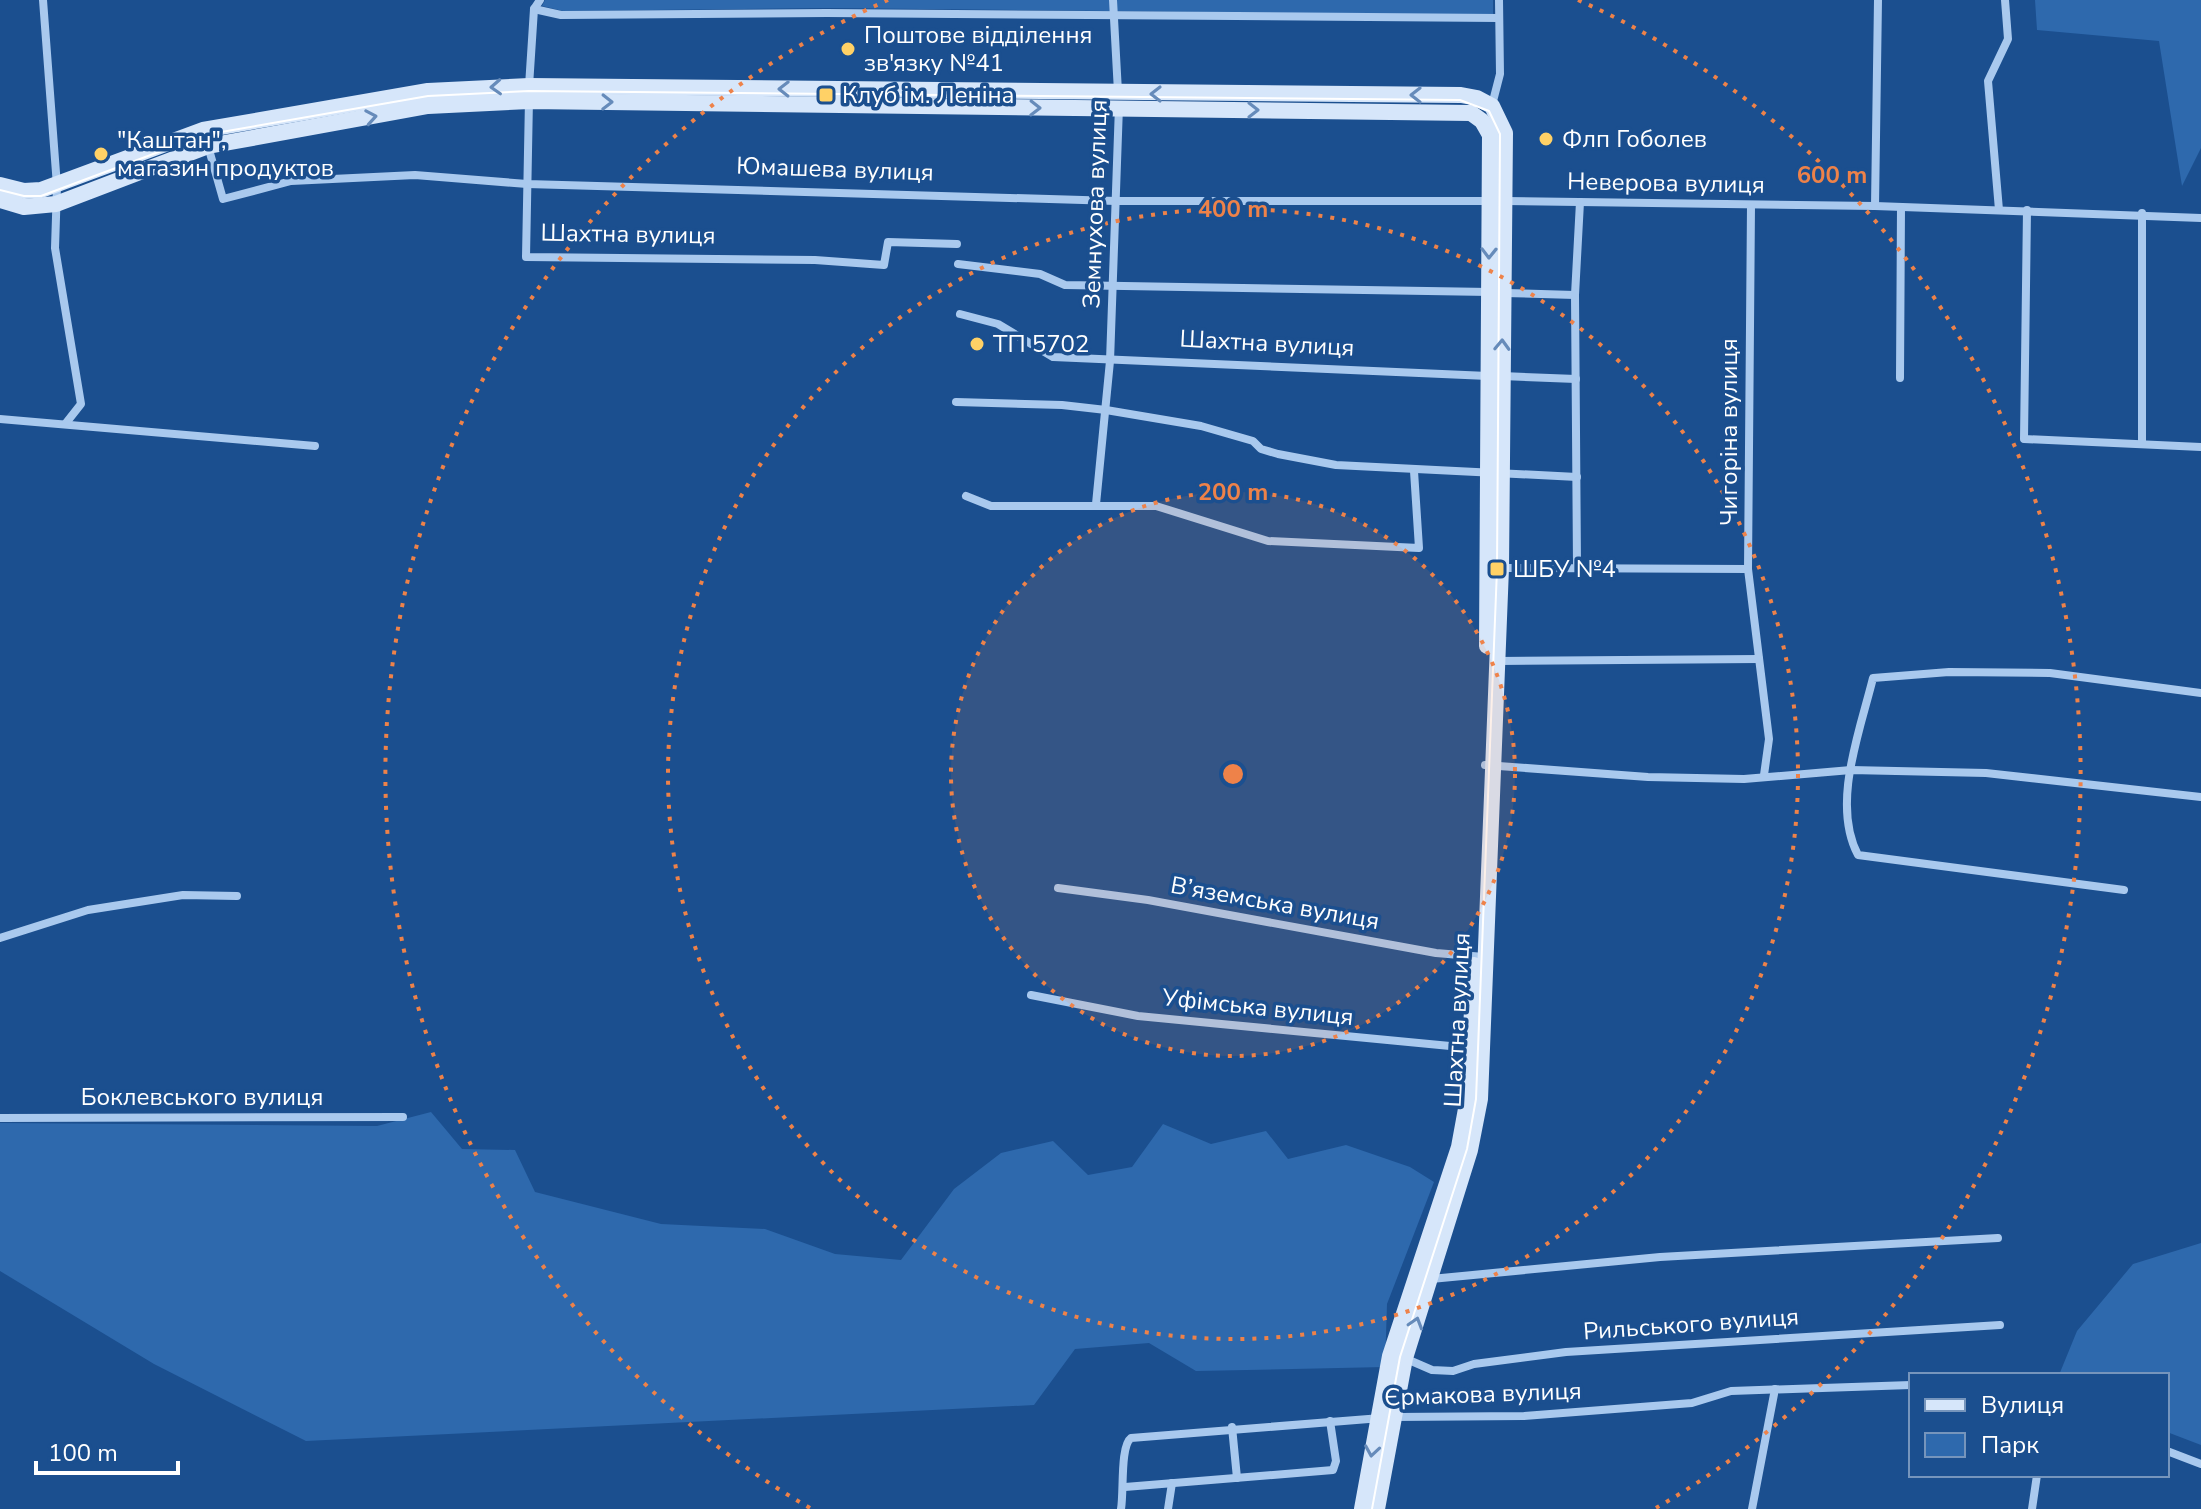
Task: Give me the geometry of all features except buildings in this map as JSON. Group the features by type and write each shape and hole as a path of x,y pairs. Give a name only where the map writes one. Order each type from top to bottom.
{"main road":[{"path":"0,185 24,191 57,186 205,138 428,91 1119,101 1461,95 1477,98 1492,106"},
{"name":"Шахтна вулиця","path":"1119,101 1457,110 1482,121 1490,135 1497,201"},
{"name":"Шахтна вулиця","path":"1489,765 1497,661 1494,376 1497,201 1505,133 1492,106"},
{"path":"0,200 24,207 56,204 205,138"},
{"name":"Шахтна вулиця","path":"1362,1509 1397,1357 1470,1150 1480,1099 1475,1049 1495,569"},
{"name":"Шахтна вулиця","path":"1377,1509 1385,1418"}],"street":[{"path":"43,0 57,186 55,248 81,404 66,423"},
{"path":"540,0 534,9 561,15 827,13 1499,18"},
{"name":"Земнухова вулиця","path":"1096,504 1110,361 1116,201 1119,101 1113,0"},
{"path":"1492,106 1500,74 1499,0"},
{"path":"1875,206 1878,0"},
{"path":"1999,210 1988,81 2008,39 2005,0"},
{"name":"Шахтна вулиця","path":"534,9 526,257 815,260 884,265 888,242 957,244"},
{"name":"Юмашева вулиця","path":"205,138 223,199 307,180 415,175 527,184 1116,201 1497,201"},
{"name":"Неверова вулиця","path":"1497,201 1875,206 2142,213 2201,218"},
{"path":"1577,566 1575,295 1580,202"},
{"name":"Чигоріна вулиця","path":"1751,205 1748,569 1769,739 1764,775"},
{"path":"1900,378 1901,207"},
{"path":"2027,210 2024,439 2201,447"},
{"path":"2142,213 2142,444"},
{"path":"958,264 1040,274 1065,285 1575,295"},
{"name":"Шахтна вулиця","path":"960,314 998,324 1053,357 1576,379"},
{"path":"956,402 1106,410 1201,426 1253,441 1261,449 1278,454 1336,465 1577,477"},
{"path":"0,419 315,446"},
{"path":"966,496 991,506 1156,506 1268,541 1419,548 1414,471"},
{"path":"1495,569 1577,566 1748,569"},
{"path":"1497,661 1759,659"},
{"path":"2124,890 1858,855 1847,834 1851,770 1873,678 1949,672 2050,673 2201,693"},
{"path":"1489,765 1648,777 1744,779 1851,770 1986,773 2201,797"},
{"name":"В’яземська вулиця","path":"1058,888 1148,900 1479,957"},
{"path":"0,938 88,910 183,895 237,896"},
{"name":"Уфімська вулиця","path":"1031,995 1138,1016 1475,1049"},
{"name":"Боклевського вулиця","path":"0,1118 403,1117"},
{"path":"1422,1280 1660,1257 1998,1238"},
{"name":"Рильського вулиця","path":"1397,1357 1432,1370 1453,1371 1474,1364 1566,1352 2000,1325"},
{"name":"Єрмакова вулиця","path":"1121,1509 1125,1487 1123,1449 1131,1438 1330,1421 1554,1414 1692,1403 1731,1391 1909,1385"},
{"path":"1752,1509 1775,1389"},
{"path":"1125,1487 1333,1470 1336,1461 1330,1421"},
{"path":"1232,1427 1237,1478"},
{"path":"2169,1452 2201,1464"},
{"path":"2032,1509 2037,1477"},
{"path":"1168,1509 1172,1483"}],"green space":[{"path":"545,0 1493,0 1493,15 827,8 563,11 542,6"},
{"path":"2035,0 2201,0 2201,148 2182,186 2159,41 2037,30"},
{"path":"431,1112 462,1149 515,1150 535,1192 661,1224 765,1229 835,1254 901,1260 954,1189 1001,1153 1053,1141 1088,1175 1132,1167 1163,1124 1211,1144 1266,1131 1288,1159 1346,1145 1410,1167 1434,1182 1387,1304 1385,1367 1196,1371 1149,1343 1075,1349 1034,1405 306,1441 154,1364 0,1271 0,1123 377,1126"},
{"path":"2201,1243 2201,1445 2169,1433 2169,1373 2060,1373 2077,1331 2133,1264"}],"tram line":[{"path":"0,190 24,196 41,196 204,135 428,96 529,91 1460,100 1489,111 1500,134 1497,569 1476,1099 1467,1149 1400,1357 1372,1509"}],"place":[{"name":"Поштове відділення зв'язку №41","path":"848,49"},
{"name":"Клуб ім. Леніна","path":"826,95"},
{"name":"Флп Гоболев","path":"1546,139"},
{"name":"\"Каштан\", магазин продуктов","path":"101,154"},
{"name":"ТП 5702","path":"977,344"},
{"name":"ШБУ №4","path":"1497,569"}]}
